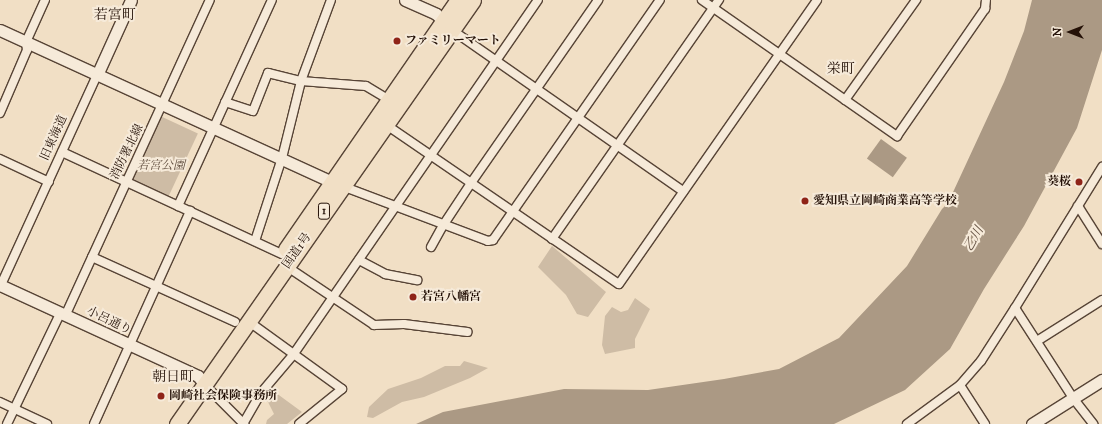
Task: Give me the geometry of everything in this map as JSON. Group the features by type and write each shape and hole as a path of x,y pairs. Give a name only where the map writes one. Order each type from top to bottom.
{"highway":[{"name":"国道1号","path":"336,184 385,124 448,25 458,0"},
{"name":"国道1号","path":"165,424 201,380 242,322 336,184 389,100 448,25 473,0"},
{"name":"国道1号","path":"177,424 201,380"}],"street":[{"path":"0,113 27,50 26,42 45,0"},
{"name":"旧東海道","path":"0,286 49,182 131,0"},
{"name":"消防署北線","path":"7,424 92,257 210,0"},
{"path":"178,206 272,0"},
{"path":"255,241 282,158 302,81 331,0"},
{"path":"405,0 436,14 448,25 496,60 683,191"},
{"path":"201,380 244,424 260,394 293,355 538,0"},
{"path":"432,247 444,224 471,183 598,0"},
{"path":"0,30 336,184 488,241 493,240 660,0"},
{"path":"702,0 780,53 896,136 985,9 986,0"},
{"path":"552,239 719,0"},
{"path":"385,124 619,284 817,0"},
{"path":"845,100 916,0"},
{"path":"225,102 253,111 268,73 302,81 366,86 389,100"},
{"path":"62,152 255,241 284,260 333,297 374,325 404,324 467,332"},
{"path":"0,159 49,182"},
{"path":"907,424 960,386 981,361 1102,167"},
{"path":"1078,206 1102,244"},
{"path":"94,424 129,345 158,286 190,211"},
{"path":"92,257 242,322 342,389 299,424"},
{"path":"359,260 385,274 417,280"},
{"name":"小呂通り","path":"0,286 64,313 201,380"},
{"path":"1037,341 1102,300"},
{"path":"1015,308 1073,398 1093,424"},
{"path":"1032,424 1102,380"},
{"path":"960,386 984,424"},
{"path":"0,402 47,424"}],"green space":[{"name":"若宮公園","path":"158,115 198,134 167,199 128,180"},
{"path":"552,246 606,292 588,317 577,314 566,295 538,267"},
{"path":"635,298 650,309 635,339 635,348 605,354 602,345 605,316 612,307 621,312 628,310"},
{"path":"464,361 488,368 470,378 424,397 402,402 373,418 367,417 369,407 388,389 421,378 445,366 460,366"},
{"path":"272,390 302,412 287,424 266,424 267,420 274,414 266,398"}],"water":[{"name":"乙川","path":"1032,0 1102,0 1102,50 1077,128 1024,226 984,289 950,349 905,390 834,424 416,424 443,412 564,389 648,390 779,369 839,338 907,266 942,209 948,203 1004,82 1024,31"},
{"path":"881,139 907,158 893,177 867,158"}],"place":[{"name":"ファミリーマート","path":"397,41"},
{"name":"葵桜","path":"1079,182"},
{"name":"愛知県立岡崎商業高等学校","path":"805,201"},
{"name":"若宮八幡宮","path":"413,297"},
{"name":"岡崎社会保険事務所","path":"161,396"}],"district":[{"name":"若宮町","path":"115,15"},
{"name":"栄町","path":"841,69"},
{"name":"朝日町","path":"173,377"}]}
